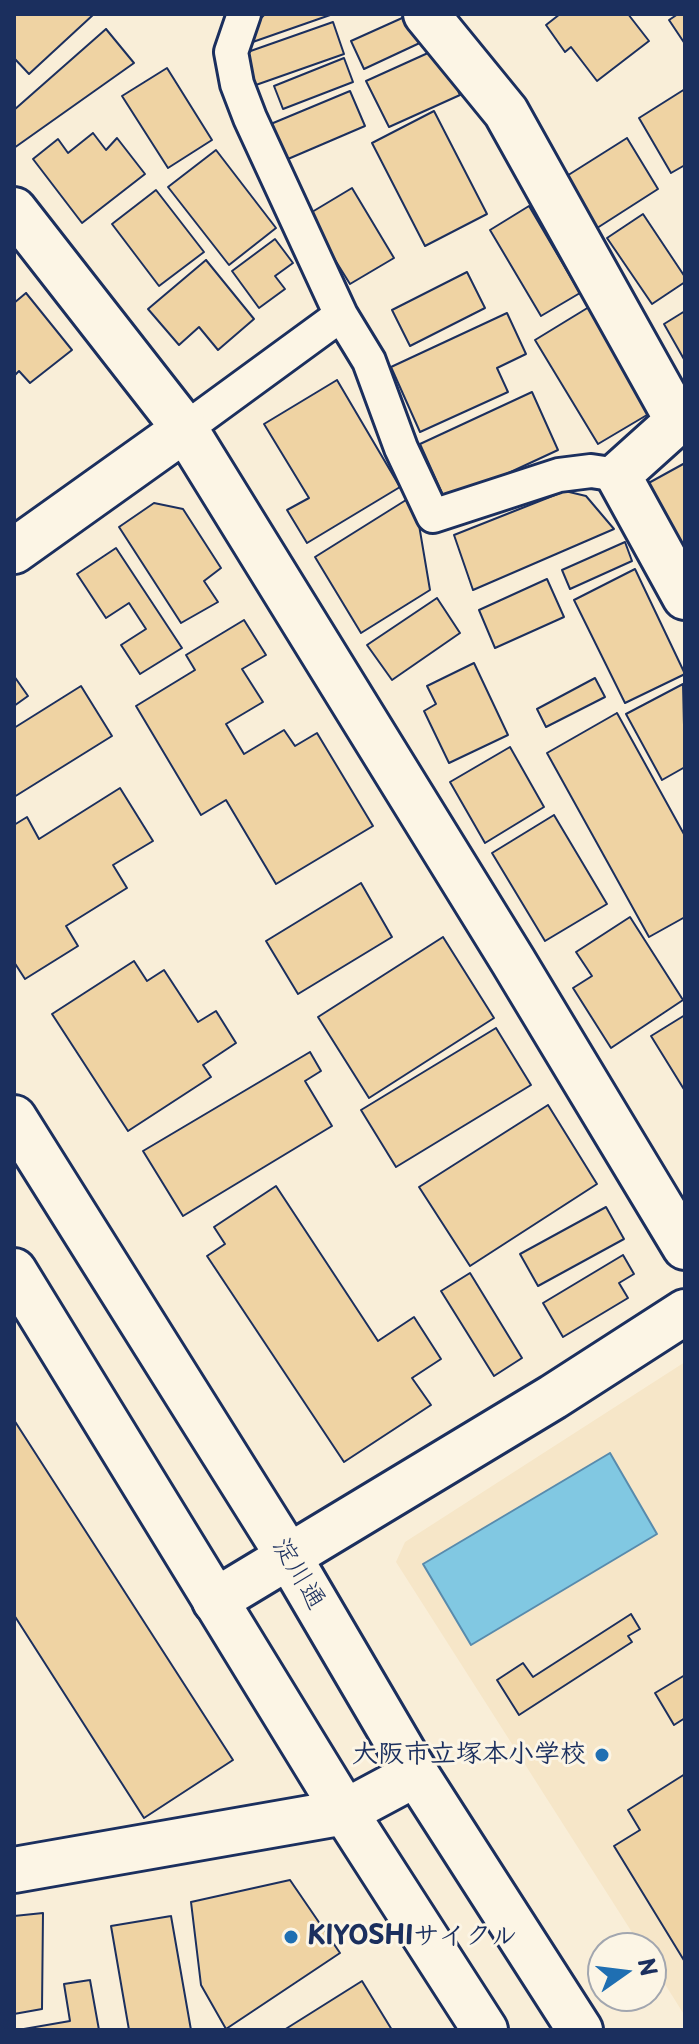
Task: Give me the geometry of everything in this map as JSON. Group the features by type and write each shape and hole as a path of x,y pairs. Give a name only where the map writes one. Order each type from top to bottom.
{"street":[{"path":"426,14 506,112 682,421 618,475 685,597"},
{"path":"14,210 185,429 513,961 685,1247"},
{"path":"14,551 185,429"},
{"name":"淀川通","path":"14,1118 289,1557 416,1774 580,2030"},
{"path":"14,1271 345,1812 485,2030"},
{"path":"215,1601 553,1397 685,1312"},
{"path":"14,1870 345,1812 416,1774"}],"lane":[{"path":"244,14 231,52 237,84 341,315 369,361 401,448 433,516 559,475 591,471 618,475"},
{"path":"185,429 341,315"}],"shaded area":[{"name":"大阪市立塚本小学校","path":"685,1362 685,2016 667,1987 667,1932 632,1932 396,1562 405,1542"}],"water":[{"path":"610,1453 657,1534 471,1645 423,1564"}],"building":[{"path":"14,14 94,14 29,74 14,58"},
{"path":"265,14 333,14 247,44 247,33"},
{"path":"411,14 424,41 364,69 351,41"},
{"path":"560,14 628,14 649,41 597,81 571,47 565,52 546,25"},
{"path":"678,14 685,14 685,44 669,20"},
{"path":"333,22 344,54 253,86 242,54"},
{"path":"106,29 134,63 14,148 14,110"},
{"path":"439,48 460,95 389,127 366,81"},
{"path":"344,58 353,82 283,109 274,86"},
{"path":"167,68 212,140 168,168 122,96"},
{"path":"685,89 685,165 671,173 639,118"},
{"path":"350,91 365,126 281,162 266,126"},
{"path":"434,111 487,214 425,246 372,143"},
{"path":"93,133 106,150 117,138 145,174 82,223 33,159 58,139 68,153"},
{"path":"627,138 658,189 594,230 562,179"},
{"path":"216,150 276,228 229,265 168,187"},
{"path":"352,188 394,258 350,284 307,215"},
{"path":"156,190 204,252 159,286 112,224"},
{"path":"529,206 580,293 541,316 490,230"},
{"path":"643,214 685,277 685,282 652,304 607,238"},
{"path":"275,239 293,263 275,276 285,289 259,308 232,271"},
{"path":"206,260 254,319 218,350 199,327 179,345 148,309"},
{"path":"467,272 485,308 410,346 392,310"},
{"path":"26,293 72,350 30,383 19,371 14,376 14,303"},
{"path":"589,307 652,412 598,444 535,340"},
{"path":"685,311 685,361 664,324"},
{"path":"507,313 526,354 497,368 508,392 420,432 391,367"},
{"path":"337,380 400,487 307,543 287,510 309,498 264,424"},
{"path":"532,392 558,450 446,502 420,444"},
{"path":"685,463 685,555 645,485"},
{"path":"565,491 586,496 614,529 473,590 454,535"},
{"path":"406,500 418,519 430,590 361,633 315,557"},
{"path":"154,503 183,509 221,568 204,581 218,602 181,623 119,527"},
{"path":"625,542 632,561 570,589 562,570"},
{"path":"116,548 182,648 140,674 121,645 146,629 129,603 106,618 77,574"},
{"path":"635,569 685,674 625,703 574,600"},
{"path":"547,579 564,617 495,648 479,610"},
{"path":"437,598 460,633 392,680 367,645"},
{"path":"244,620 266,655 242,669 263,702 226,724 244,754 284,730 295,746 317,733 373,826 276,884 226,800 201,815 136,706 195,670 186,655"},
{"path":"474,663 508,735 449,763 424,711 436,704 427,686"},
{"path":"14,676 28,696 14,706"},
{"path":"595,678 605,697 546,727 537,709"},
{"path":"683,684 685,767 662,780 626,714"},
{"path":"81,686 112,736 14,797 14,728"},
{"path":"617,713 685,836 685,917 649,937 547,753"},
{"path":"510,747 544,807 485,843 450,782"},
{"path":"120,788 153,841 113,865 127,888 66,926 78,946 25,979 14,962 14,825 27,817 39,839"},
{"path":"554,815 607,904 545,941 492,853"},
{"path":"361,883 392,937 298,994 266,941"},
{"path":"630,917 683,1000 611,1048 573,988 592,976 576,952"},
{"path":"443,937 494,1018 369,1098 318,1017"},
{"path":"134,961 147,981 164,970 198,1022 216,1011 236,1043 203,1065 211,1077 128,1131 52,1014"},
{"path":"685,1015 685,1091 651,1036"},
{"path":"496,1028 531,1085 396,1167 361,1110"},
{"path":"310,1052 321,1071 305,1081 332,1126 183,1216 143,1151"},
{"path":"548,1105 597,1184 470,1266 419,1187"},
{"path":"276,1186 378,1341 414,1317 441,1359 412,1378 431,1405 344,1462 207,1256 225,1244 214,1227"},
{"path":"606,1207 624,1239 538,1286 520,1254"},
{"path":"623,1255 634,1274 619,1283 628,1298 563,1337 543,1303"},
{"path":"470,1273 522,1358 494,1376 441,1291"},
{"path":"14,1420 233,1760 144,1818 14,1615"},
{"path":"631,1614 640,1629 628,1636 632,1642 519,1715 497,1680 523,1663 533,1677"},
{"path":"685,1675 685,1718 674,1725 655,1693"},
{"path":"685,1774 685,1962 614,1846 640,1830 628,1810"},
{"path":"290,1880 340,1953 226,2029 201,1985 191,1902"},
{"path":"43,1913 42,2009 14,2014 14,1916"},
{"path":"171,1916 191,2030 129,2030 111,1926"},
{"path":"90,1980 99,2030 18,2030 70,2021 64,1984"},
{"path":"362,1981 392,2030 284,2030"}],"place":[{"name":"大阪市立塚本小学校","path":"602,1755"},
{"name":"KIYOSHIサイクル","path":"291,1937"}]}
